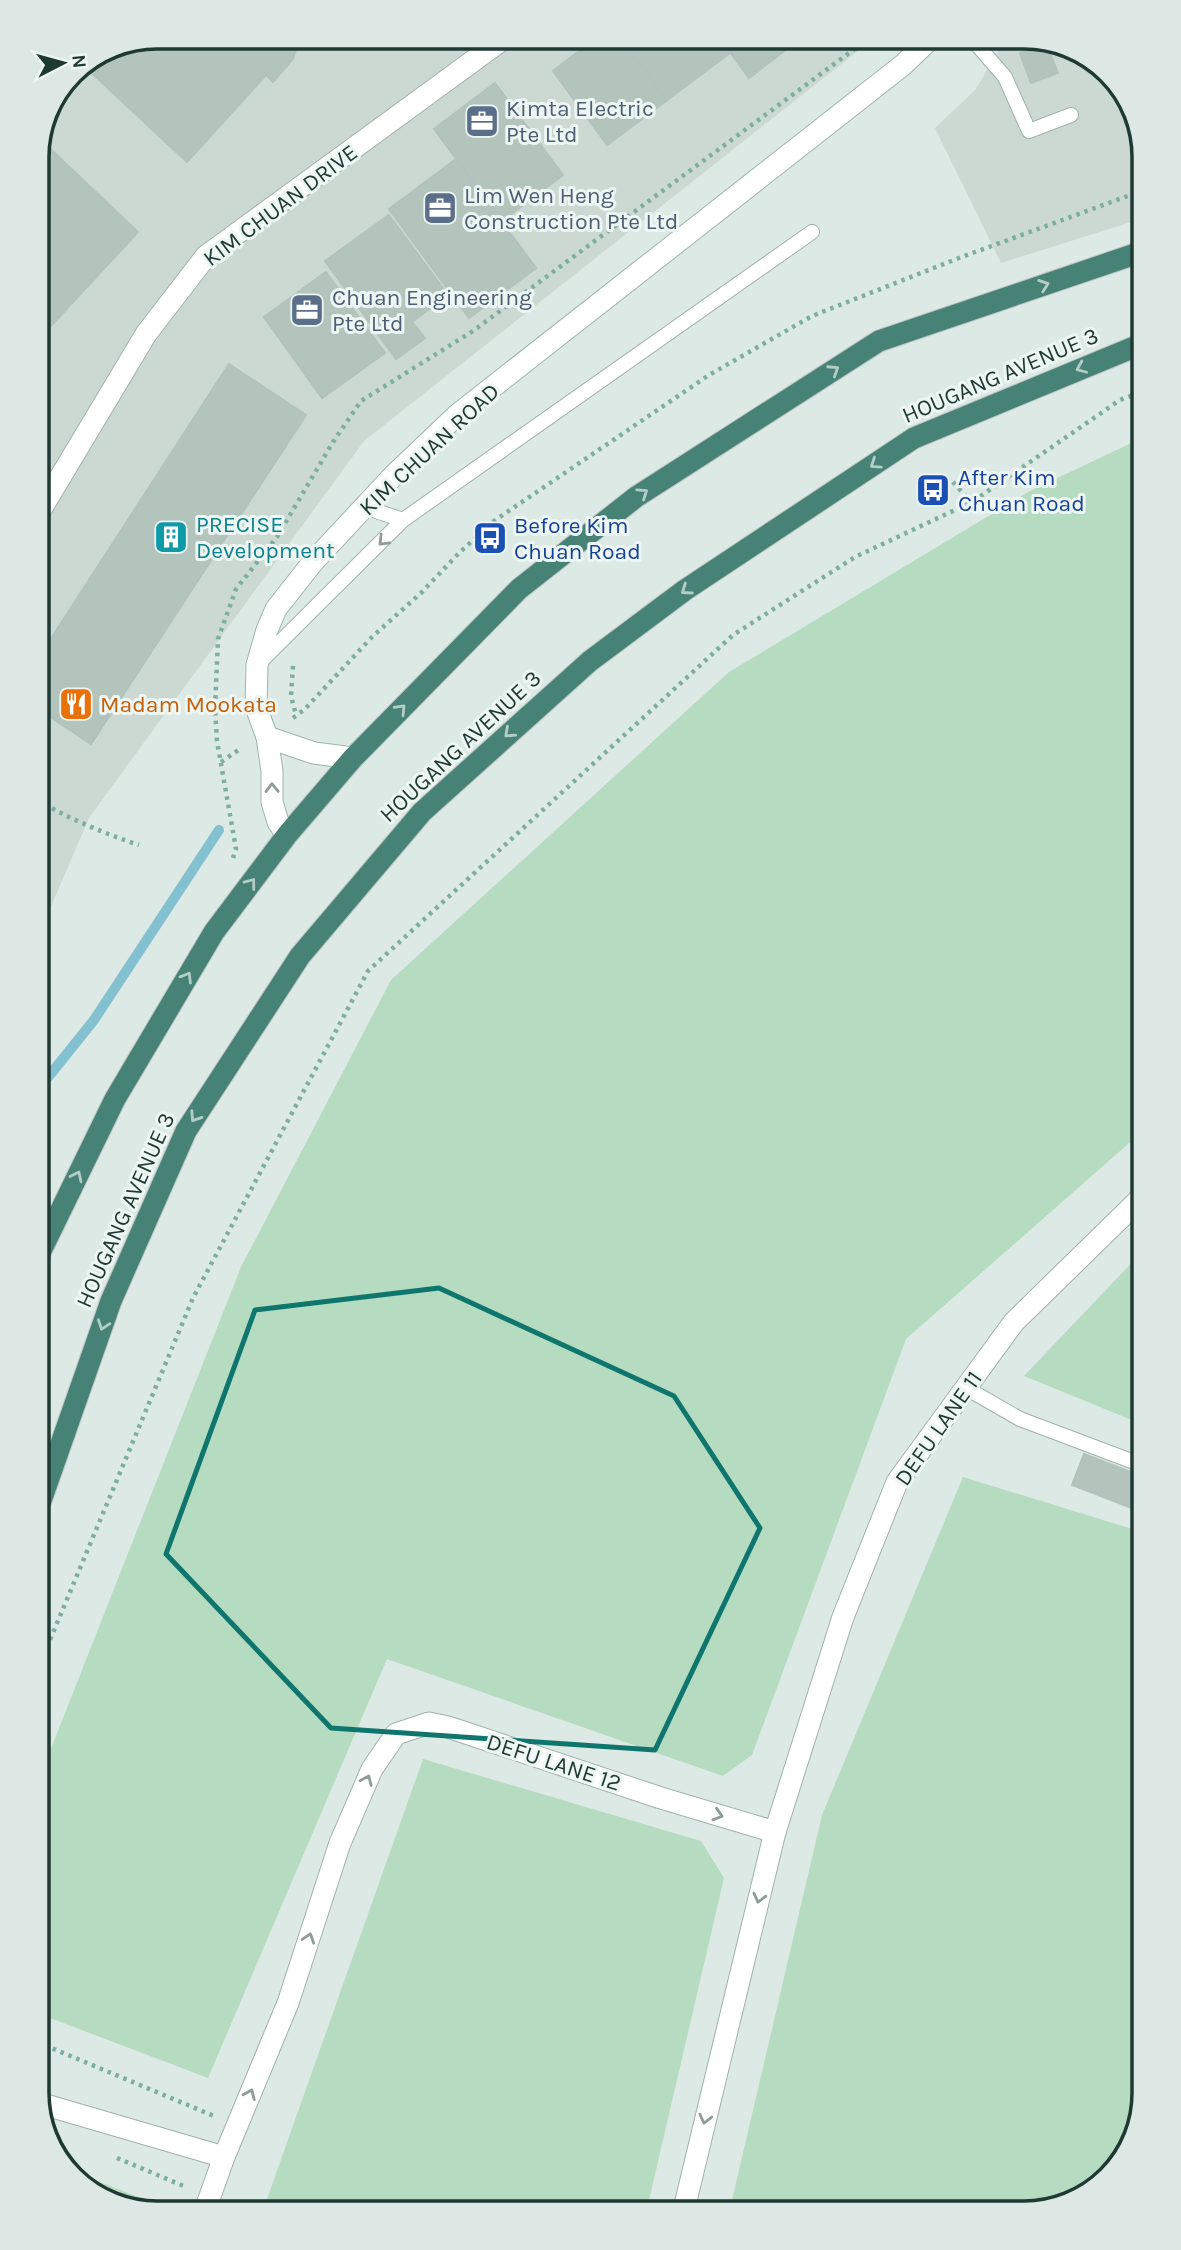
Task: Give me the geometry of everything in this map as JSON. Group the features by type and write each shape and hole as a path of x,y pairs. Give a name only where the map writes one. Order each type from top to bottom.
{"highway":[{"path":"49,1234 115,1099 214,932 287,835 353,758 519,589 636,497 879,341 1132,255"},
{"name":"HOUGANG AVENUE 3","path":"49,1478 111,1301 186,1131 300,956 422,812 590,661 685,590 914,438 1132,348"}],"street":[{"name":"KIM CHUAN DRIVE","path":"49,496 146,334 206,257 488,49"},
{"name":"KIM CHUAN ROAD","path":"287,835 278,822 272,802 272,771 267,737 256,707 257,666 276,609 313,562 394,475 457,415 903,65 920,49"},
{"path":"267,737 314,753 353,758"},
{"name":"DEFU LANE 11","path":"775,1832 843,1617 897,1482 1014,1322 1132,1207"},
{"name":"DEFU LANE 12","path":"208,2201 288,2003 340,1843 373,1769 397,1734 429,1723 448,1727 661,1798 775,1832"},
{"path":"686,2201 775,1832"},
{"path":"50,2107 224,2157"}],"lane":[{"path":"981,49 1005,77 1029,131 1070,115"},
{"path":"257,666 403,520 812,232"},
{"path":"368,503 376,511 403,520"},
{"path":"966,1388 1020,1419 1132,1461"}],"path":[{"path":"296,715 305,709 372,637 494,521 709,375 812,316 1132,194"},
{"path":"49,1642 193,1298 368,971 733,635 855,557 972,502 1120,400 1132,396"},
{"path":"953,482 972,502"},
{"path":"49,806 85,825 139,845"},
{"path":"49,2047 237,2125"},
{"path":"108,2154 199,2201"}],"highlighted area":[{"path":"439,1288 674,1396 760,1528 655,1750 331,1728 166,1554 255,1310"}],"shaded area":[{"path":"157,49 860,49 364,441 89,818 49,911 49,150 53,129 67,98 98,98 98,68 122,55"},
{"path":"1000,49 1045,51 1072,60 1095,76 1114,97 1130,136 1132,222 1001,263 935,128 975,90"}],"green space":[{"path":"1132,443 1132,1141 906,1339 752,1755 723,1776 387,1659 208,2078 49,2018 49,1754 241,1267 391,980 729,672 1030,491"},
{"path":"1132,1263 1132,1420 1024,1376"},
{"path":"963,1477 1132,1529 1132,2093 1131,2107 1121,2141 1114,2153 1090,2179 1065,2193 1024,2201 732,2201 822,1815"},
{"path":"423,1759 701,1841 724,1878 649,2201 266,2201"},
{"path":"92,2179 148,2201 109,2190"}],"building":[{"path":"296,49 293,59 273,82 266,75 187,162 98,79 98,68 122,55 143,50"},
{"path":"582,49 629,49 667,100 607,145 553,71"},
{"path":"629,49 728,49 731,52 667,100"},
{"path":"728,49 787,49 749,78"},
{"path":"1029,49 1049,52 1058,73 1031,83 1020,53"},
{"path":"495,83 563,175 502,221 434,129"},
{"path":"49,148 138,232 49,328"},
{"path":"456,159 536,268 469,318 389,209"},
{"path":"389,215 448,295 412,322 425,338 396,359 325,261"},
{"path":"326,272 385,353 322,398 264,317"},
{"name":"PRECISE Development","path":"229,364 306,415 91,744 49,716 49,642"},
{"path":"1084,1454 1132,1472 1132,1508 1072,1485"}],"waterway":[{"path":"49,1076 94,1020 219,830"}],"place":[{"name":"Kimta Electric Pte Ltd","path":"482,121"},
{"name":"Lim Wen Heng Construction Pte Ltd","path":"440,208"},
{"name":"Chuan Engineering Pte Ltd","path":"307,310"},
{"name":"After Kim Chuan Road","path":"933,490"},
{"name":"PRECISE Development","path":"171,537"},
{"name":"Before Kim Chuan Road","path":"490,538"},
{"name":"Madam Mookata","path":"76,704"}]}
